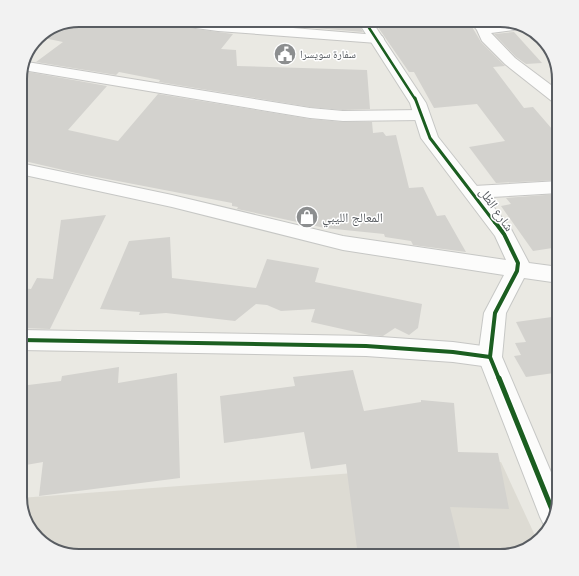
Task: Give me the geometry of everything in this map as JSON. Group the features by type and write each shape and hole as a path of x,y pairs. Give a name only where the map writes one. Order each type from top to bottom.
{"street":[{"path":"218,27 377,39"},
{"name":"شارع الظل","path":"369,27 418,103 430,138 474,192 504,234 518,262 517,271"},
{"path":"481,27 487,38 510,61 552,94"},
{"path":"29,67 310,112 343,116 421,115"},
{"path":"27,170 172,201 343,243 517,271 552,274"},
{"path":"474,192 552,187"},
{"path":"517,271 495,313 490,357 551,506"},
{"path":"27,340 366,346 453,352 490,357"}],"shaded area":[{"path":"501,462 535,535 520,545 500,549 79,549 59,545 47,538 36,526 31,517 27,497"}],"building":[{"path":"72,27 181,27 233,34 221,49 236,50 237,66 367,70 370,109 343,110 310,107 159,82 160,80 119,72 116,75 36,62 63,42 47,39 53,34"},
{"path":"302,27 360,27 363,32"},
{"path":"378,27 472,27 481,42 505,66 493,67 524,108 533,107 552,129 552,180 496,183 469,147 505,141 477,104 434,108 414,72 409,72"},
{"path":"514,32 542,63 526,64 516,57 494,34"},
{"path":"28,72 107,86 68,130 118,141 158,94 310,119 343,122 372,122 373,133 383,132 386,136 396,135 409,188 423,187 437,216 445,215 466,252 413,245 411,241 385,237 384,234 325,228 237,209 238,207 232,206 232,203 76,173 27,162"},
{"path":"552,195 552,248 533,251 501,206 511,204 506,198"},
{"path":"106,215 50,329 27,328 27,289 31,289 37,278 53,279 61,220"},
{"path":"170,237 172,278 256,288 267,259 319,268 315,282 422,304 418,328 409,335 395,328 383,336 369,335 311,322 315,309 281,311 267,305 256,304 235,321 166,313 139,315 140,312 100,309 129,241"},
{"path":"552,317 552,373 526,377 514,356 521,355 515,343 526,342 516,322"},
{"path":"119,367 118,383 177,373 180,478 39,496 43,462 27,465 27,385 61,381 62,376"},
{"path":"353,370 364,411 421,402 421,400 454,403 458,452 498,453 509,509 450,507 460,549 357,549 346,464 311,469 304,432 224,443 220,396 295,386 293,377"}],"cycle path":[{"path":"369,27 418,103 430,138 504,234 518,263 517,271 495,313 490,357 551,507"},
{"path":"27,340 366,346 453,352 490,357"}],"place":[{"name":"سفارة سويسرا","path":"285,54"},
{"name":"المعالج الليبي","path":"307,217"}]}
